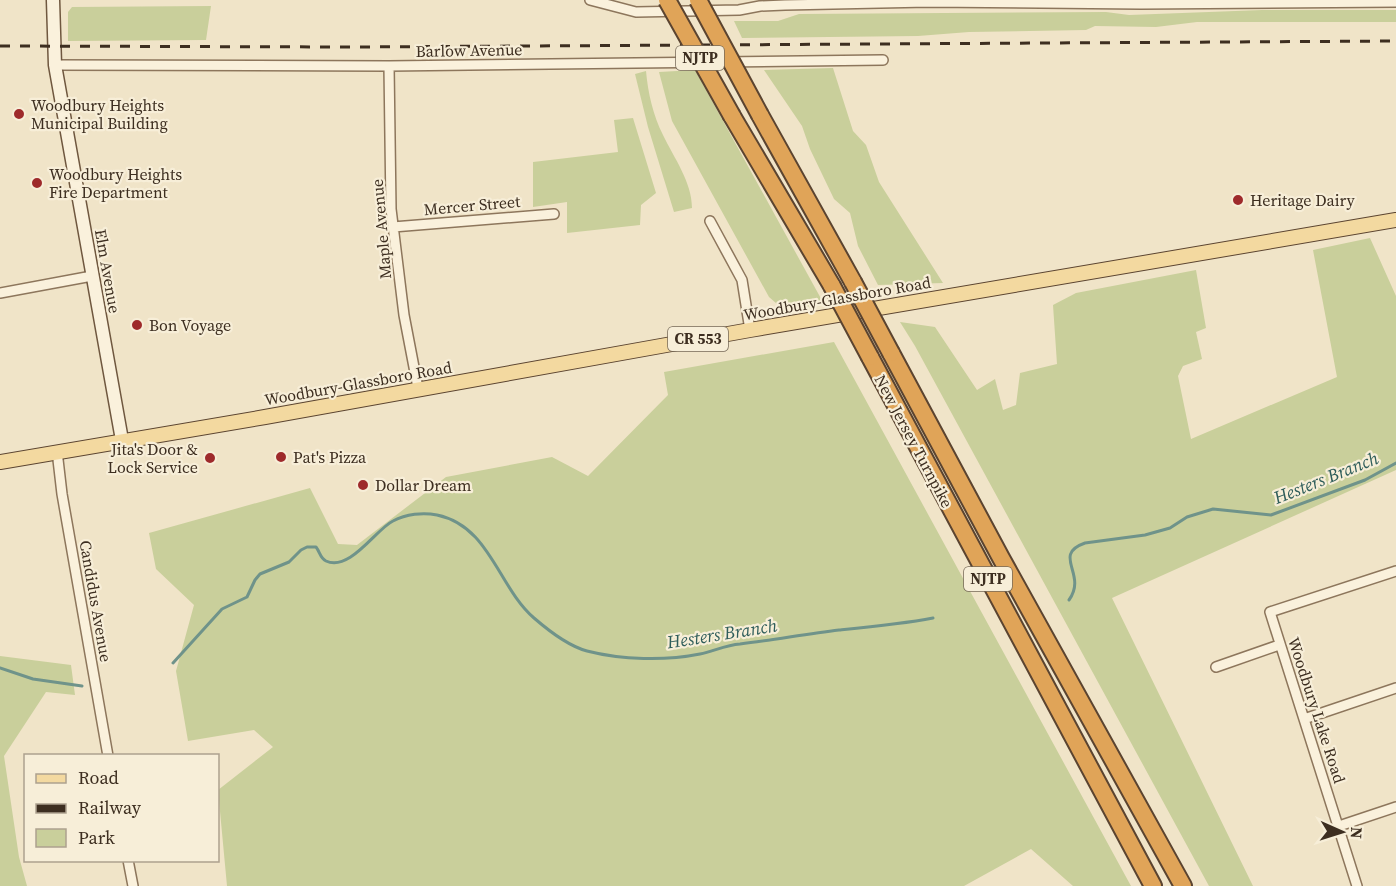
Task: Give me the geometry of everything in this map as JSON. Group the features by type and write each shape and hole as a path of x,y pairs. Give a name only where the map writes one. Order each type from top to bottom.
{"highway":[{"name":"New Jersey Turnpike","path":"668,0 732,116 832,286 1153,886"},
{"name":"New Jersey Turnpike","path":"698,0 1001,558 1183,886"}],"main road":[{"name":"Elm Avenue","path":"53,0 55,65 122,440"},
{"name":"Woodbury-Glassboro Road","path":"0,462 750,330 1396,220"}],"street":[{"path":"590,0 636,12 739,10 785,2 1396,2"},
{"name":"Barlow Avenue","path":"55,65 389,66 883,60"},
{"name":"Maple Avenue","path":"389,66 393,227 404,315 417,388"},
{"name":"Mercer Street","path":"393,227 554,214"},
{"path":"710,221 742,280 750,330"},
{"path":"0,293 92,276"},
{"name":"Candidus Avenue","path":"57,451 62,494 108,754"},
{"name":"Woodbury Lake Road","path":"1357,886 1270,612 1396,571"},
{"path":"1216,667 1279,645"},
{"path":"1304,719 1396,688"},
{"path":"1339,826 1396,807"},
{"path":"128,862 133,886"}],"green space":[{"path":"211,6 206,40 68,41 68,12 72,7"},
{"path":"1262,10 1396,10 1396,22 1197,22 1156,27 1095,26 1086,30 969,32 918,36 742,38 734,21 778,21 799,14 1106,12 1129,15"},
{"path":"833,68 853,131 866,145 879,182 943,283 878,285 858,246 850,213 834,199 810,149 802,126 764,70"},
{"path":"695,70 824,304 784,310 769,297 672,121 659,72"},
{"path":"646,71 659,127 682,170 689,189 692,208 674,212 648,127 635,74"},
{"path":"633,118 656,193 641,205 640,225 567,233 567,202 533,207 533,162 618,152 614,120"},
{"path":"1370,238 1396,296 1396,470 1112,598 1253,886 1209,886 900,322 935,327 977,390 995,379 1003,410 1016,405 1020,373 1057,364 1053,305 1076,293 1196,270 1206,328 1196,332 1202,359 1183,366 1178,376 1191,439 1337,377 1313,250"},
{"path":"834,342 1131,886 1073,886 1031,849 964,886 227,886 219,789 273,747 254,730 188,741 176,671 194,605 156,569 149,533 310,488 338,544 357,545 446,477 552,457 588,476 668,395 664,372"},
{"path":"0,656 71,665 75,695 46,692 4,756 19,857 27,886 0,886"}],"waterway":[{"name":"Hesters Branch","path":"1069,600 1074,591 1075,582 1070,559 1071,553 1085,543 1145,535 1170,528 1187,517 1213,509 1271,515 1365,480 1396,463"},
{"name":"Hesters Branch","path":"173,663 222,609 247,597 260,574 289,562 307,547 316,547 326,561 335,563 344,561 362,548 386,525 409,515 420,514 432,514 455,521 469,531 481,544 511,590 534,618 566,642 580,649 600,654 672,658 735,645 933,618"},
{"name":"Hesters Branch","path":"0,668 33,679 82,686"}],"railway":[{"path":"0,46 351,47 1396,41"}],"place":[{"name":"Woodbury Heights Municipal Building","path":"19,114"},
{"name":"Woodbury Heights Fire Department","path":"37,183"},
{"name":"Heritage Dairy","path":"1238,200"},
{"name":"Bon Voyage","path":"137,325"},
{"name":"Pat's Pizza","path":"281,457"},
{"name":"Jita's Door & Lock Service","path":"210,458"},
{"name":"Dollar Dream","path":"363,485"}]}
